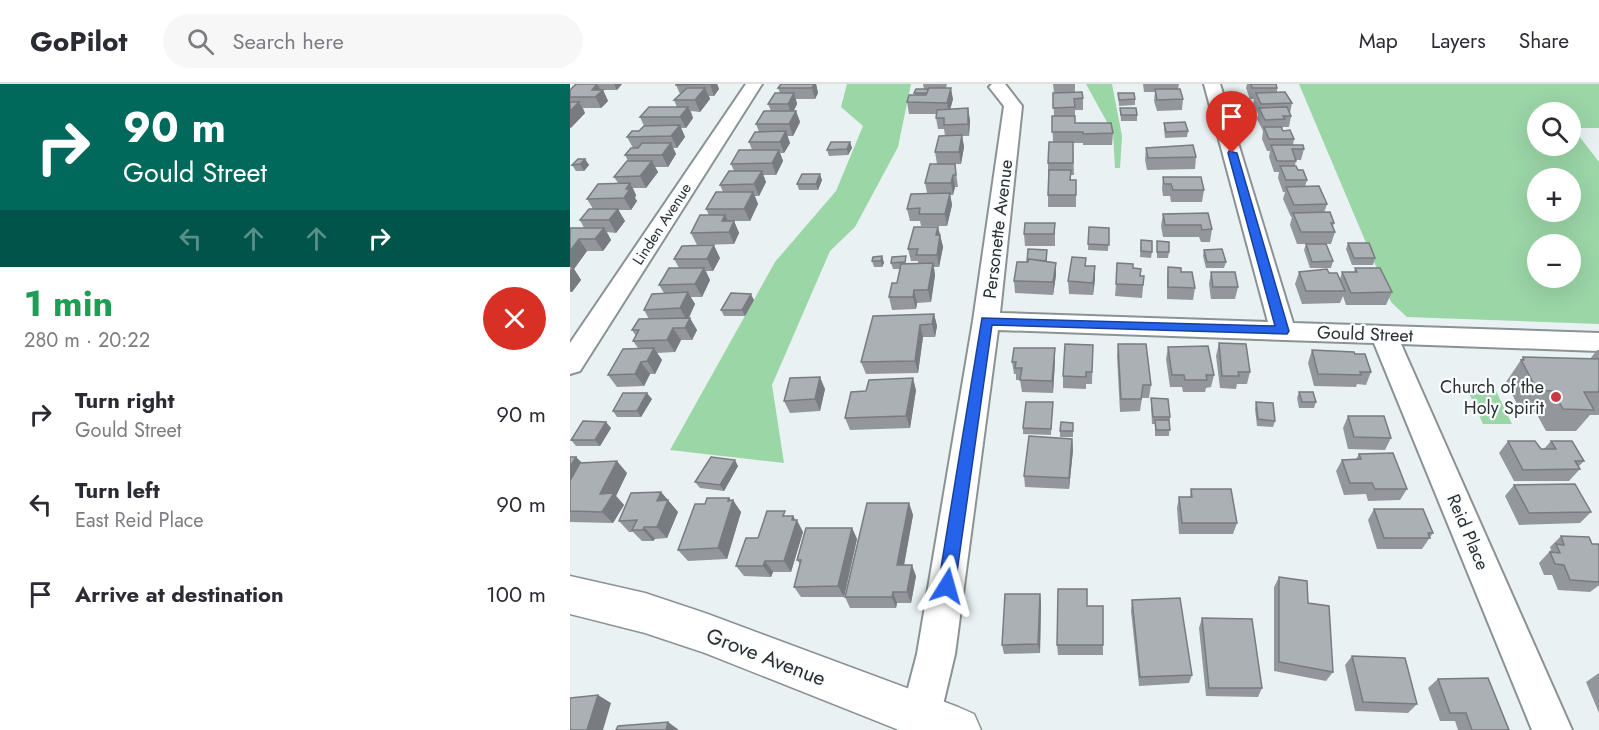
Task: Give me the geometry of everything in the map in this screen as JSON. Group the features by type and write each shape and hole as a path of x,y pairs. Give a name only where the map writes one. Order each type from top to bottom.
{"street":[{"name":"Linden Avenue","path":"570,364 754,84"},
{"path":"1212,84 1283,331"},
{"name":"Personette Avenue","path":"932,726 936,654 986,321 1013,106 998,87"},
{"name":"Gould Street","path":"986,321 1599,342"},
{"name":"Reid Place","path":"1384,335 1552,730"},
{"name":"Grove Avenue","path":"570,595 645,613 705,633 932,726"}],"green space":[{"path":"847,84 911,84 898,147 855,227 830,251 772,385 784,463 670,450 775,262 836,191 863,126 841,107"},
{"path":"1086,84 1112,84 1122,136 1120,168 1115,168 1113,133"},
{"path":"1299,84 1599,84 1599,128 1581,128 1581,102 1527,102 1527,156 1581,156 1581,139 1599,162 1599,324 1407,317 1391,302"},
{"path":"1468,391 1496,391 1512,424 1483,424"}],"building":[{"path":"576,84 597,84 592,90 603,90 595,97 570,97 570,90"},
{"path":"781,84 814,84 812,88 778,88"},
{"path":"1251,84 1276,84 1277,88 1252,88"},
{"path":"687,88 705,88 695,100 674,100"},
{"path":"929,88 951,88 947,103 907,102 909,95 926,95"},
{"path":"916,89 928,89 927,93 914,93"},
{"path":"1155,89 1180,89 1183,99 1157,100"},
{"path":"1082,92 1083,98 1074,99 1075,107 1053,108 1053,93"},
{"path":"1285,92 1292,103 1261,104 1256,93"},
{"path":"775,93 794,93 788,104 768,104"},
{"path":"1118,93 1134,93 1135,99 1119,100"},
{"path":"570,102 579,102 570,111"},
{"path":"649,107 688,107 680,117 640,117"},
{"path":"1287,107 1291,116 1283,116 1285,119 1265,120 1259,108"},
{"path":"968,108 968,124 944,125 944,118 936,118 937,110"},
{"path":"1120,108 1136,108 1137,115 1121,115"},
{"path":"764,111 796,111 789,124 756,124"},
{"path":"1052,116 1075,116 1075,123 1111,123 1113,133 1052,132"},
{"path":"1185,122 1188,131 1166,132 1164,123"},
{"path":"680,125 671,136 627,137 632,131 639,131 644,126"},
{"path":"1264,127 1281,127 1283,131 1290,130 1294,139 1269,139"},
{"path":"786,131 780,142 749,142 755,132"},
{"path":"962,135 959,152 935,152 939,136"},
{"path":"831,142 850,142 847,149 827,150"},
{"path":"1049,142 1073,142 1073,163 1048,163"},
{"path":"642,143 671,143 662,155 625,155 631,148 638,148"},
{"path":"1193,145 1196,157 1148,158 1146,148"},
{"path":"1271,145 1303,145 1304,149 1292,149 1296,161 1277,161"},
{"path":"739,150 779,150 772,163 731,164"},
{"path":"578,159 585,159 580,164 572,165"},
{"path":"627,161 652,161 640,176 614,177"},
{"path":"930,164 955,164 956,175 953,175 951,183 925,183"},
{"path":"1280,166 1296,166 1298,170 1303,170 1307,180 1286,180"},
{"path":"1049,170 1071,170 1070,180 1076,180 1076,195 1048,195"},
{"path":"729,171 762,171 754,184 720,185"},
{"path":"802,174 820,174 816,184 797,184"},
{"path":"1163,177 1201,177 1204,190 1173,190 1171,184 1164,184"},
{"path":"630,183 626,189 630,189 624,198 587,199 598,184"},
{"path":"1319,186 1327,204 1294,205 1286,187"},
{"path":"716,192 753,192 744,209 706,209"},
{"path":"950,193 945,214 919,214 920,208 907,209 911,194"},
{"path":"589,209 618,209 609,220 580,220"},
{"path":"1330,212 1335,232 1301,232 1293,213"},
{"path":"1208,213 1212,229 1202,230 1201,225 1165,225 1163,214"},
{"path":"700,215 725,215 722,221 734,221 729,232 691,233"},
{"path":"1025,223 1055,223 1054,234 1024,234"},
{"path":"914,227 938,227 936,235 940,235 937,255 916,255 918,249 908,249"},
{"path":"1089,227 1109,228 1109,245 1088,244"},
{"path":"570,228 604,228 595,239 579,239 570,251"},
{"path":"1141,240 1152,241 1152,252 1141,251"},
{"path":"1157,241 1169,242 1169,252 1157,252"},
{"path":"1348,243 1369,243 1375,258 1354,258"},
{"path":"1306,244 1326,244 1333,261 1312,262"},
{"path":"714,245 707,259 674,259 682,246"},
{"path":"1028,249 1047,250 1046,261 1029,259 1027,262"},
{"path":"1222,249 1226,262 1207,262 1204,250"},
{"path":"882,256 881,261 872,261 873,257"},
{"path":"906,256 905,262 891,263 892,257"},
{"path":"1072,257 1086,258 1085,266 1095,266 1093,283 1068,281"},
{"path":"1029,259 1056,263 1053,282 1014,281 1017,262 1028,262"},
{"path":"933,263 928,290 914,290 913,297 889,297 892,283 897,283 901,264"},
{"path":"1117,263 1133,264 1133,268 1141,269 1140,276 1144,276 1143,285 1116,284"},
{"path":"1168,267 1181,268 1181,272 1192,272 1195,288 1168,287"},
{"path":"669,268 704,268 695,284 659,285"},
{"path":"1355,268 1380,268 1392,292 1351,293 1342,272 1357,272"},
{"path":"1327,269 1329,273 1337,273 1345,291 1306,291 1299,272"},
{"path":"1211,272 1235,272 1238,287 1213,287"},
{"path":"688,292 680,308 644,310 652,294"},
{"path":"731,293 751,294 742,310 721,310"},
{"path":"934,314 932,324 920,325 915,361 861,362 873,316"},
{"path":"690,318 685,328 673,328 667,340 633,341 639,330 632,330 639,319"},
{"path":"1219,343 1246,344 1250,372 1238,372 1239,376 1222,376"},
{"path":"1065,344 1093,345 1092,372 1086,372 1086,377 1063,376"},
{"path":"1118,344 1146,344 1151,385 1143,385 1141,399 1121,399"},
{"path":"1208,346 1214,375 1206,375 1207,380 1185,380 1184,375 1172,375 1168,347"},
{"path":"654,348 647,361 641,362 635,374 608,375 623,349"},
{"path":"1014,348 1055,348 1052,381 1020,380 1022,368 1015,368 1016,362 1012,362"},
{"path":"1312,350 1365,354 1371,372 1360,372 1361,375 1318,374"},
{"path":"1523,357 1599,359 1599,392 1584,392 1594,410 1563,409 1553,391 1537,390 1521,360 1524,360"},
{"path":"820,377 815,399 784,401 790,378"},
{"path":"913,378 906,416 845,418 851,392 866,391 869,380"},
{"path":"1299,392 1313,392 1316,402 1302,402"},
{"path":"623,393 647,393 637,411 613,411"},
{"path":"1151,398 1168,399 1170,417 1153,417"},
{"path":"1026,402 1053,402 1051,429 1023,428"},
{"path":"1256,402 1273,403 1275,421 1258,419"},
{"path":"1348,416 1384,416 1391,438 1354,437"},
{"path":"1155,420 1169,420 1170,430 1156,430"},
{"path":"583,421 606,422 595,440 571,440"},
{"path":"1061,422 1073,423 1073,431 1060,431"},
{"path":"1029,436 1072,439 1069,478 1024,476"},
{"path":"1508,441 1535,441 1541,449 1556,449 1551,441 1572,441 1584,461 1575,461 1580,469 1523,470"},
{"path":"1393,453 1407,489 1375,489 1372,483 1350,483 1342,460 1361,459 1359,454"},
{"path":"570,457 576,457 570,467"},
{"path":"711,457 735,460 720,485 695,482"},
{"path":"617,461 600,494 614,493 602,512 570,511 570,481 580,463"},
{"path":"1575,484 1591,512 1529,513 1514,485"},
{"path":"1191,489 1231,489 1237,523 1182,523 1179,497 1192,497"},
{"path":"661,492 657,501 668,500 657,527 632,530 637,520 619,521 631,493"},
{"path":"707,498 733,500 718,548 678,550 695,504 705,504"},
{"path":"867,503 909,503 897,565 912,565 907,592 893,592 892,597 845,597"},
{"path":"1374,509 1423,509 1433,533 1428,533 1430,538 1384,538"},
{"path":"767,511 785,511 783,516 793,516 792,520 797,520 784,561 765,561 763,566 736,566 746,538 758,538"},
{"path":"806,528 852,528 838,586 794,587 801,560 797,560"},
{"path":"1561,536 1589,537 1592,544 1598,544 1599,582 1570,580 1564,565 1555,564 1550,552 1560,553 1556,544 1564,545"},
{"path":"1279,577 1307,581 1308,603 1329,606 1333,672 1279,662"},
{"path":"1058,589 1087,589 1087,606 1103,606 1103,645 1057,645"},
{"path":"1005,594 1040,594 1038,644 1002,645"},
{"path":"1180,598 1192,675 1140,677 1132,600"},
{"path":"1202,618 1252,619 1262,688 1209,688"},
{"path":"1352,656 1405,658 1417,704 1363,702"},
{"path":"1488,678 1509,730 1472,730 1466,713 1450,713 1438,679"},
{"path":"598,695 587,730 570,730 570,698"},
{"path":"668,722 666,730 616,730 618,726"}],"place":[{"name":"Church of the Holy Spirit","path":"1556,397"}],"route":[{"path":"947,586 986,321 1283,331 1232,153"}]}
